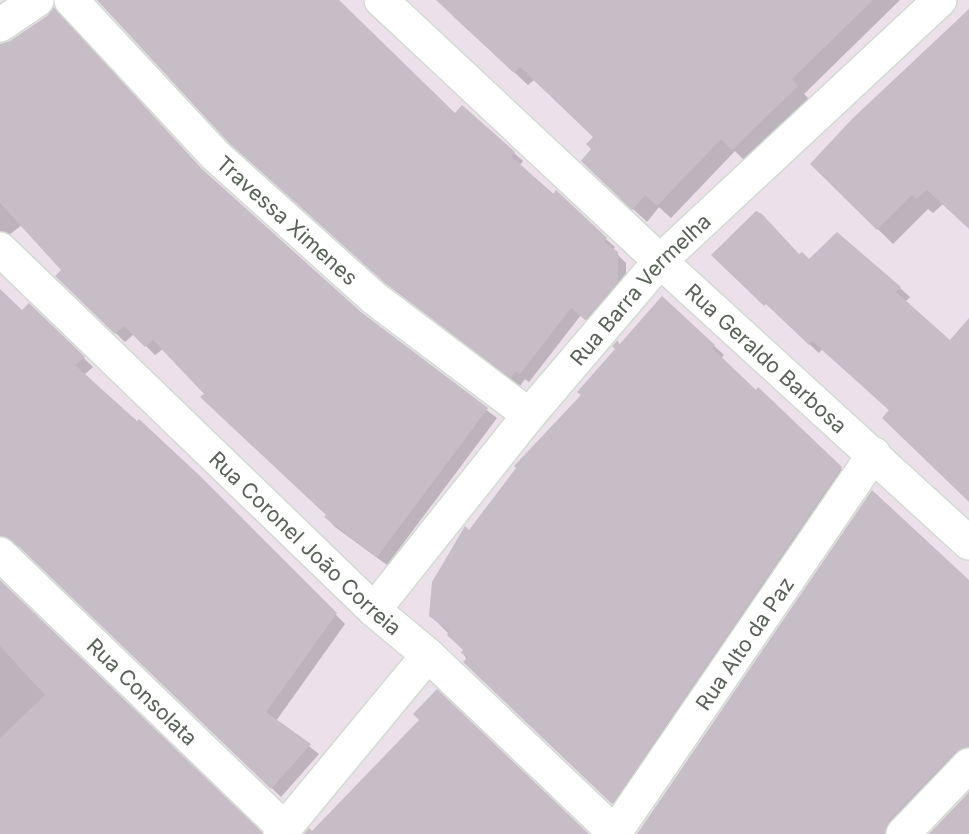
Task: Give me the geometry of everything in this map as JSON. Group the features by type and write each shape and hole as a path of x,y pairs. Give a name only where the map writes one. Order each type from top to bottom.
{"street":[{"path":"0,25 37,0"},
{"name":"Travessa Ximenes","path":"70,0 232,170 374,297 529,415"},
{"name":"Rua Geraldo Barbosa","path":"381,0 660,261 969,543"},
{"name":"Rua Barra Vermelha","path":"374,610 529,415 660,261 940,0"},
{"name":"Rua Coronel João Correia","path":"0,249 374,610 428,655 615,834"},
{"name":"Rua Alto da Paz","path":"615,834 874,454"},
{"name":"Rua Consolata","path":"0,554 282,832"},
{"path":"282,832 428,655"},
{"path":"903,834 969,765"}],"building":[{"path":"97,0 339,0 455,113 462,105 515,152 511,156 553,194 556,190 607,238 604,242 618,252 618,282 585,320 571,308 520,374 516,371 511,378 386,284 228,142"},
{"path":"436,0 873,0 792,79 798,86 732,150 721,139 657,206 645,195 632,210 581,161 591,149 586,144 593,137 520,67 514,73"},
{"path":"54,7 202,169 361,312 488,408 377,557 324,517 326,515 200,397 204,394 153,340 145,347 124,326 115,334 55,276 61,270 0,203 0,44 10,41 47,16"},
{"path":"969,9 969,229 927,190 916,199 913,194 877,230 810,164 852,119"},
{"path":"756,211 762,214 799,254 802,252 809,259 837,232 901,287 896,292 950,340 969,318 969,502 882,418 889,410 812,341 809,345 766,304 764,306 711,255"},
{"path":"0,289 22,310 29,303 85,357 75,365 137,421 139,419 200,476 337,613 266,712 311,744 271,789 13,541 0,536"},
{"path":"662,296 715,345 712,348 756,390 758,387 842,467 612,804 463,662 468,657 461,653 463,650 447,635 449,631 429,616 432,582 465,526 469,530 516,468 514,466 581,395 577,392 615,349 612,346 618,340 618,346"},
{"path":"872,490 969,580 969,747 955,752 889,821 885,834 637,834"},
{"path":"0,580 262,834 0,834 0,738 45,695 0,646"},
{"path":"437,689 589,834 304,834 309,828 312,831 419,720 413,714"},
{"path":"969,792 969,834 929,834"}]}
